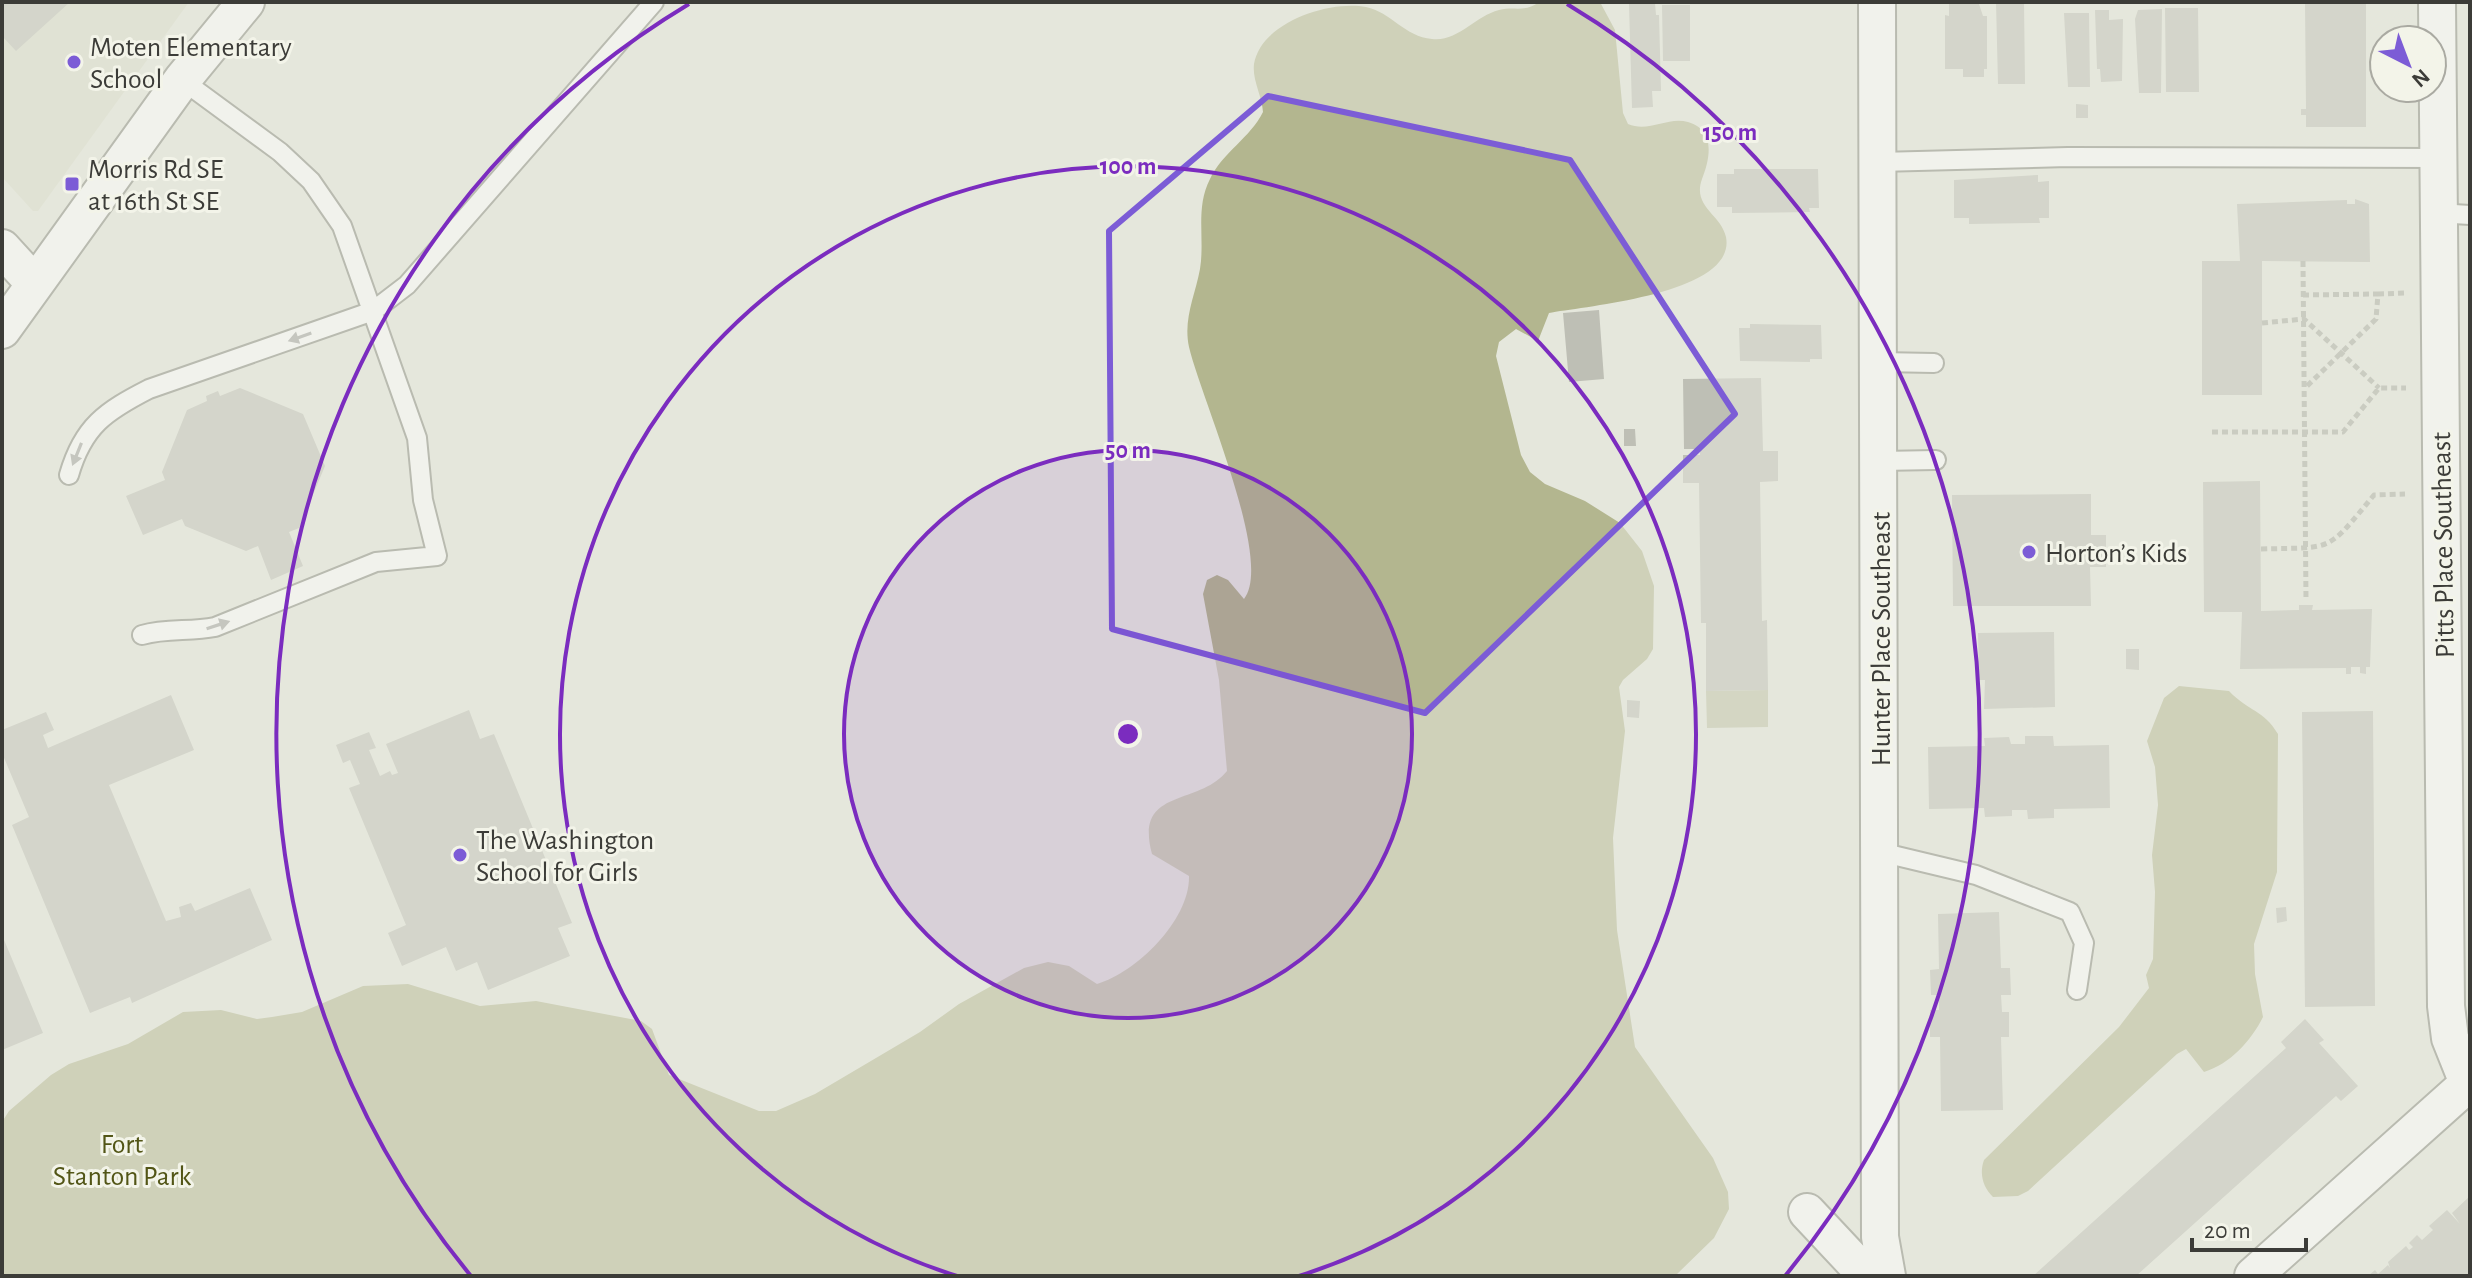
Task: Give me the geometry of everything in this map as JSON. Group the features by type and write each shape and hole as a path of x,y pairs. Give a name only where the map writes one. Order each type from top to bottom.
{"street":[{"path":"2,330 182,80 246,2"},
{"name":"Hunter Place Southeast","path":"1877,2 1880,1237 1887,1276"},
{"name":"Pitts Place Southeast","path":"2437,2 2437,158 2454,214 2440,388 2446,1006 2454,1054 2469,1082"},
{"path":"2,248 35,284"},
{"path":"2253,1276 2469,1082"},
{"path":"1807,1212 1867,1276"}],"lane":[{"path":"69,475 88,430 116,406 149,389 373,311 407,285 654,2"},
{"path":"142,635 167,628 193,631 215,627 376,562 437,556 423,500 417,438 358,265 329,202 280,152 182,80"},
{"path":"1879,162 2068,157 2437,158"},
{"path":"1880,362 1934,363"},
{"path":"1880,461 1936,460"},
{"path":"1880,852 1976,875 2070,912 2084,943 2077,990"}],"path":[{"path":"2303,261 2306,600"},
{"path":"2303,295 2378,294 2376,319 2304,388"},
{"path":"2262,323 2304,319 2379,388 2440,388"},
{"path":"2212,432 2343,432 2379,388"},
{"path":"2261,549 2306,550 2322,547 2338,539 2374,495 2442,493"}],"highlighted area":[{"path":"1268,96 1570,160 1735,414 1425,713 1112,629 1109,231"}],"shaded area":[{"name":"Moten Elementary School","path":"2,2 189,2 38,211 33,211 2,177"},
{"path":"1768,690 1768,727 1707,728 1706,691"}],"green space":[{"name":"Fort Stanton Park","path":"1539,2 1600,2 1615,30 1623,113 1628,124 1643,127 1681,121 1703,131 1707,138 1708,154 1701,197 1726,237 1723,256 1708,272 1655,294 1549,313 1538,341 1516,329 1499,342 1496,356 1521,455 1530,472 1545,484 1585,501 1620,523 1642,551 1654,586 1653,649 1619,687 1625,731 1613,838 1617,930 1635,1047 1713,1158 1728,1192 1729,1209 1714,1238 1675,1276 2,1276 2,1122 9,1111 51,1075 69,1064 128,1044 183,1012 221,1010 257,1019 302,1012 363,986 408,984 480,1006 536,1001 641,1021 652,1029 669,1075 759,1111 776,1111 815,1094 920,1032 959,1004 1024,968 1048,962 1069,966 1097,984 1112,978 1144,956 1181,910 1189,876 1152,854 1149,833 1152,818 1160,808 1201,790 1227,771 1219,680 1203,594 1207,580 1217,575 1228,580 1244,599 1251,579 1250,551 1232,478 1189,347 1187,327 1200,269 1205,190 1215,170 1263,112 1254,70 1259,49 1269,36 1299,17 1334,7 1366,7 1414,34 1441,39 1458,33 1490,13 1529,7"},
{"path":"2179,686 2229,691 2267,720 2278,734 2277,872 2254,944 2255,974 2263,1017 2239,1050 2214,1068 2204,1072 2186,1049 2177,1054 2028,1191 2018,1196 1993,1197 1983,1180 1984,1160 2119,1027 2149,988 2146,975 2153,959 2155,892 2152,855 2158,805 2155,767 2147,741 2164,698"}],"building":[{"path":"2,2 70,2 16,51 2,36"},
{"path":"1996,2 2024,2 2025,84 1998,84"},
{"path":"2305,2 2366,2 2366,127 2306,127 2306,115 2301,115 2301,109 2306,109"},
{"path":"1655,3 1656,15 1659,15 1661,91 1652,91 1653,107 1632,108 1629,4"},
{"path":"1949,4 1979,4 1983,16 1987,16 1987,69 1984,69 1984,77 1963,77 1963,69 1945,69 1945,15 1949,16"},
{"path":"1662,5 1690,5 1690,61 1663,61"},
{"path":"2165,8 2198,8 2199,92 2166,92"},
{"path":"2162,9 2161,93 2139,93 2135,19 2138,10"},
{"path":"2095,10 2109,10 2109,20 2123,19 2122,81 2101,82 2100,69 2097,69"},
{"path":"2064,13 2089,13 2090,87 2068,87"},
{"path":"2076,104 2088,105 2088,118 2076,118"},
{"path":"1734,169 1818,169 1819,208 1809,208 1810,212 1732,213 1732,207 1717,207 1717,174 1734,174"},
{"path":"2038,175 2038,182 2049,181 2049,218 2039,218 2040,223 1969,224 1969,218 1954,218 1954,180"},
{"path":"2355,199 2369,204 2370,262 2262,261 2262,395 2202,395 2202,261 2240,261 2237,204 2347,200 2347,204 2355,204"},
{"path":"1599,310 1604,379 1569,382 1563,313"},
{"path":"1750,324 1821,325 1822,359 1810,359 1810,362 1740,361 1739,328 1750,328"},
{"path":"1761,378 1763,451 1778,451 1778,481 1760,482 1762,621 1767,620 1768,690 1706,691 1706,623 1701,623 1699,483 1683,483 1683,455 1700,455 1700,449 1684,449 1683,379"},
{"path":"240,388 303,414 325,466 299,528 289,532 303,566 271,580 258,546 246,551 185,526 182,519 143,535 126,496 165,480 162,472 187,410 207,401 206,396 218,391 220,396"},
{"path":"1624,429 1635,429 1636,446 1624,446"},
{"path":"2260,481 2261,611 2299,610 2299,605 2313,605 2312,610 2372,609 2370,667 2366,667 2366,674 2360,673 2360,667 2351,667 2351,674 2346,674 2346,668 2240,669 2242,612 2204,612 2203,482"},
{"name":"Horton’s Kids","path":"2091,494 2091,535 2106,535 2106,567 2090,567 2091,606 1953,606 1952,495"},
{"path":"2054,632 2055,707 1984,709 1985,680 1979,680 1978,633"},
{"path":"2126,649 2139,649 2139,670 2126,669"},
{"path":"171,695 194,750 109,785 166,921 181,917 179,907 191,903 195,911 250,888 272,940 132,1003 130,997 90,1013 12,825 29,817 2,753 2,730 46,712 54,730 43,735 48,748"},
{"path":"1627,700 1640,701 1639,718 1627,717"},
{"name":"The Washington School for Girls","path":"469,710 480,739 494,734 572,923 558,928 570,956 488,990 477,962 456,971 446,947 402,966 388,933 406,925 349,788 360,784 350,760 343,763 336,745 369,732 376,748 369,750 380,776 390,771 392,775 398,773 386,744"},
{"path":"2373,711 2375,1006 2305,1007 2302,712"},
{"path":"2025,736 2053,736 2054,746 2109,745 2110,808 2054,809 2054,818 2028,819 2027,810 2012,810 2012,816 1985,817 1984,808 1929,809 1928,747 1985,746 1984,738 2009,737 2011,744 2025,744"},
{"path":"2286,907 2287,921 2277,923 2276,908"},
{"path":"1999,912 2001,968 2010,968 2011,995 2001,995 2002,1012 2009,1012 2009,1037 2001,1037 2003,1110 1941,1111 1940,1037 1930,1037 1930,1010 1939,1010 1939,995 1931,995 1930,970 1939,969 1938,914"},
{"path":"2,935 43,1033 2,1050"},
{"path":"2305,1019 2324,1040 2319,1043 2358,1086 2341,1101 2336,1096 2136,1276 2033,1276 2286,1048 2281,1042"},
{"path":"2470,1196 2469,1276 2368,1276 2375,1270 2378,1274 2388,1265 2390,1268 2388,1262 2406,1246 2409,1250 2413,1247 2409,1243 2417,1235 2422,1240 2433,1230 2429,1226 2447,1210 2460,1224 2452,1213"}],"place":[{"name":"Moten Elementary School","path":"74,62"},
{"name":"Morris Rd SE at 16th St SE","path":"72,184"},
{"name":"Horton’s Kids","path":"2029,552"},
{"name":"The Washington School for Girls","path":"460,855"}]}
